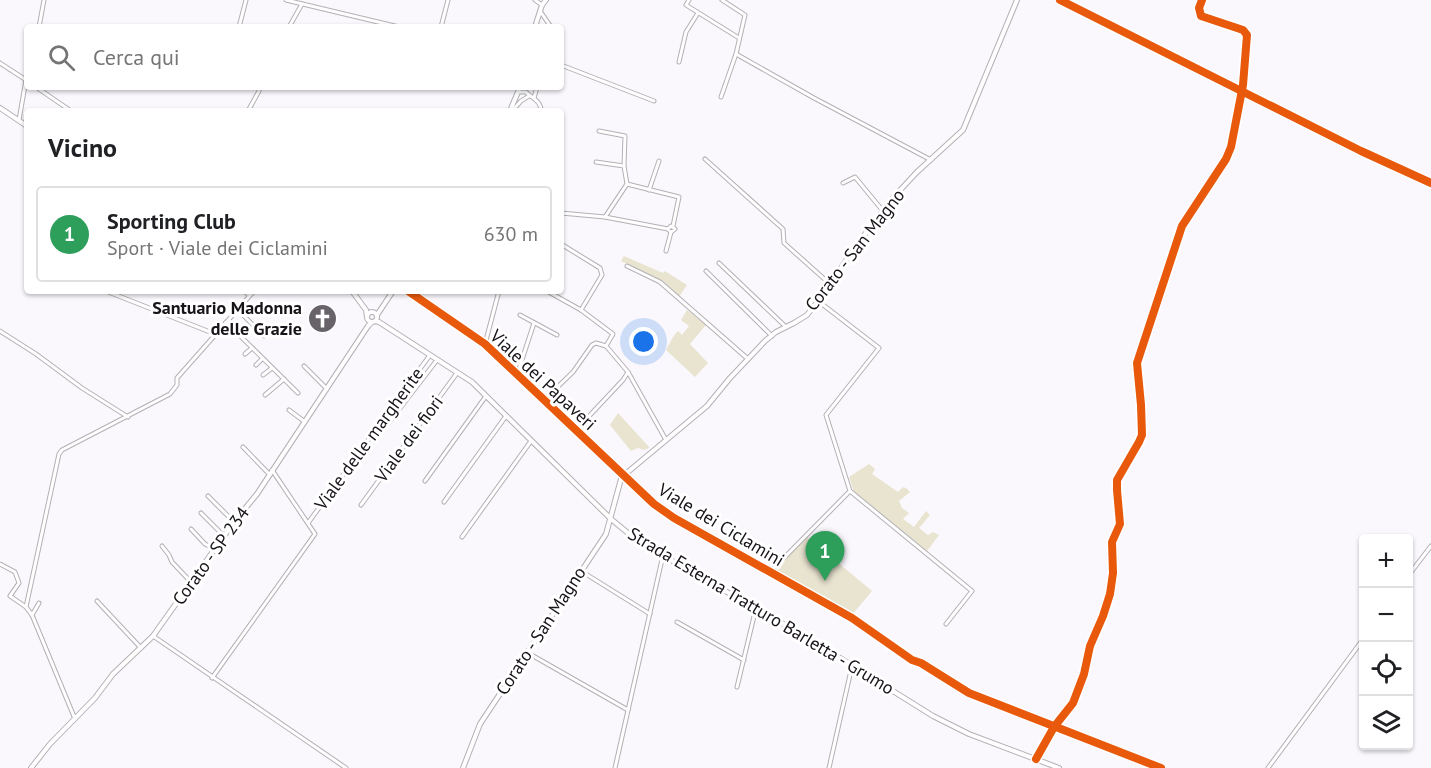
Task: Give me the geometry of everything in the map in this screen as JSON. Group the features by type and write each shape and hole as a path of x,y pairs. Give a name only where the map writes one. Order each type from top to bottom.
{"main road":[{"path":"536,24 546,0"},
{"name":"Corato - San Magno","path":"463,768 480,724 606,534 623,476 707,406 729,378 772,336 807,315 890,201 963,130 1017,0"},
{"path":"512,108 521,90"},
{"path":"0,108 24,124"},
{"name":"Strada Esterna Tratturo Barletta - Grumo","path":"354,294 372,318 472,382 611,519 639,542 852,664 933,716 969,734 1059,768"},
{"path":"372,318 391,294"},
{"name":"Corato - SP 234","path":"31,768 50,744 95,698 113,674 153,636 234,522 257,494 372,318"}],"street":[{"path":"40,24 44,0"},
{"path":"240,24 246,0"},
{"path":"286,0 387,24"},
{"path":"308,5 309,0"},
{"path":"442,24 448,0"},
{"path":"535,0 542,5"},
{"path":"689,0 686,5 740,38"},
{"path":"721,97 736,54 745,15 722,0"},
{"path":"1036,759 1054,727 1073,703 1084,674 1090,646 1110,594 1113,573 1112,542 1120,524 1117,480 1142,435 1137,363 1182,226 1226,159 1231,147 1243,85 1247,35 1243,30 1203,17 1199,10 1202,0"},
{"path":"291,24 302,4"},
{"path":"540,11 549,24"},
{"path":"679,62 686,32 698,13"},
{"path":"736,54 931,160"},
{"path":"0,63 24,79"},
{"path":"564,66 654,101"},
{"path":"19,120 24,90"},
{"path":"40,90 67,108"},
{"path":"250,108 259,90"},
{"path":"521,90 524,96 532,97"},
{"path":"522,90 539,102 540,108"},
{"path":"514,108 521,101 532,97 536,90"},
{"path":"599,131 625,135 624,166 627,184 606,218"},
{"path":"705,159 783,230 784,243 830,284"},
{"path":"649,189 659,161"},
{"path":"596,162 624,166"},
{"path":"843,183 855,177 883,211"},
{"path":"564,213 674,230 679,197 627,184"},
{"path":"666,251 669,230"},
{"path":"564,246 600,268 602,275 581,310"},
{"path":"718,263 786,327"},
{"path":"627,266 660,282 748,360"},
{"path":"706,271 772,336"},
{"path":"114,294 215,334"},
{"name":"Viale dei Papaveri","path":"412,294 485,344 623,476"},
{"path":"485,344 498,294"},
{"path":"552,294 581,310 613,334 606,346"},
{"path":"26,607 59,454 62,450 170,394 177,385 177,378 249,295"},
{"path":"818,301 879,348 826,415 850,491 972,591 946,624"},
{"path":"238,310 264,336 271,331"},
{"path":"520,315 557,335"},
{"path":"226,322 298,393"},
{"path":"517,375 534,323"},
{"path":"0,331 128,417"},
{"path":"544,400 573,372 592,345 596,343 606,346 628,372 666,441"},
{"path":"245,354 252,348"},
{"name":"Viale delle margherite","path":"308,523 430,355"},
{"path":"256,365 262,358"},
{"path":"387,425 437,360"},
{"path":"304,366 327,389"},
{"path":"263,375 272,368"},
{"path":"576,430 628,372"},
{"name":"Viale dei fiori","path":"361,505 457,373"},
{"path":"265,394 284,379"},
{"path":"425,481 486,396"},
{"path":"290,410 304,422"},
{"path":"444,502 506,416"},
{"path":"462,537 531,441"},
{"path":"212,678 315,534 271,472 243,447"},
{"name":"Viale dei Ciclamini","path":"623,476 654,504 674,518 852,618 912,660 921,663 969,693 1161,768"},
{"path":"770,572 850,491"},
{"path":"208,496 234,522"},
{"path":"201,513 224,536"},
{"path":"191,529 215,549"},
{"path":"162,546 171,562 191,582"},
{"path":"1413,569 1431,546"},
{"path":"615,768 663,555"},
{"path":"0,564 15,572 19,583 10,596 26,607 32,615 75,719"},
{"path":"581,571 650,614"},
{"path":"97,601 141,648"},
{"path":"32,615 39,603"},
{"path":"737,687 756,608"},
{"path":"677,622 744,660"},
{"path":"153,636 346,768"},
{"path":"1268,768 1361,642"},
{"path":"527,653 628,710"},
{"path":"829,768 852,664"}],"shaded area":[{"path":"624,256 663,273 665,271 687,285 679,297 660,281 621,261"},
{"path":"687,310 706,325 690,344 708,363 695,377 666,350 678,331 682,335 689,326 681,320"},
{"path":"618,413 649,448 644,450 638,448 631,451 610,425"},
{"path":"869,464 875,469 872,474 898,492 903,487 910,492 899,501 902,508 909,513 903,519 914,527 926,511 930,515 919,528 928,535 933,532 939,535 927,551 854,492 849,477"},
{"path":"807,537 872,591 851,616 772,572"}],"cycle path":[{"path":"1060,0 1361,151 1431,183"},
{"path":"1036,759 1054,727 1073,703 1084,674 1090,646 1110,594 1113,573 1112,542 1120,524 1117,480 1142,435 1137,363 1182,226 1226,159 1231,147 1243,85 1247,35 1243,30 1201,16 1199,8 1202,0"},
{"path":"412,294 485,344 654,504 674,518 852,618 912,660 921,663 969,693 1161,768"}],"place":[{"name":"Santuario Madonna delle Grazie","path":"323,318"},
{"name":"Sporting Club","path":"825,581"}]}
